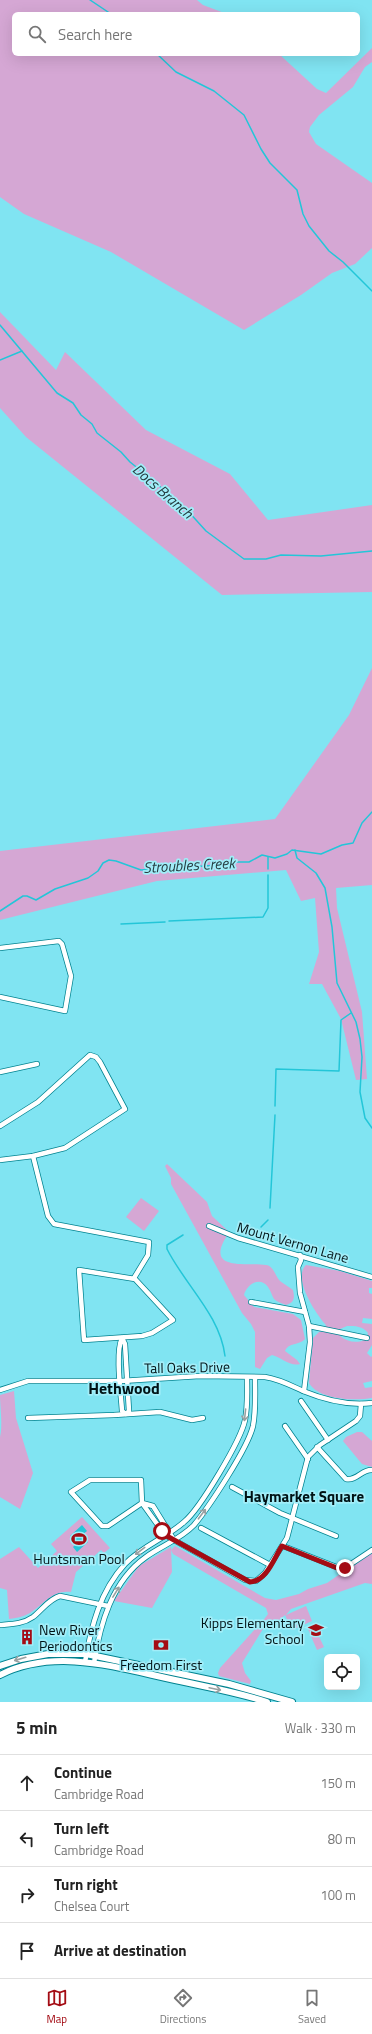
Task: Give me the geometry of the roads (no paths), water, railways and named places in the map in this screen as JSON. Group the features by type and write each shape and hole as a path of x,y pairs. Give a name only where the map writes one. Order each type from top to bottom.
{"main road":[{"path":"0,1666 21,1659 48,1654 95,1655 230,1684 292,1702"},
{"path":"0,1675 19,1668 43,1662 85,1662 228,1691 267,1702"}],"street":[{"path":"0,948 59,941 62,944 71,973 71,981 65,1011 0,997"},
{"path":"0,1126 38,1102 86,1057 94,1055 125,1109 65,1148 32,1156 0,1160"},
{"path":"0,1072 37,1064"},
{"path":"32,1156 48,1216 54,1224 149,1242 148,1255 134,1278"},
{"name":"Mount Vernon Lane","path":"209,1226 238,1238 372,1277"},
{"path":"300,1255 301,1260 298,1267 300,1293 309,1326 310,1350 304,1391"},
{"path":"79,1270 134,1278 173,1320 149,1334 122,1338 84,1340 79,1270"},
{"path":"251,1302 305,1312"},
{"path":"309,1326 367,1338"},
{"path":"122,1338 125,1344 129,1411 126,1414"},
{"path":"122,1338 118,1344 122,1411 126,1414"},
{"name":"Tall Oaks Drive","path":"0,1390 28,1381 127,1381 200,1376 275,1378 304,1391 331,1400 361,1404 372,1403"},
{"path":"85,1662 94,1621 100,1604 125,1564 141,1550 181,1524 192,1514 238,1440 245,1420 247,1378"},
{"path":"94,1663 99,1632 108,1606 131,1570 138,1563 193,1526 243,1449 253,1426 255,1378"},
{"path":"300,1401 328,1440"},
{"path":"142,1504 141,1480 90,1480 71,1492 102,1526 108,1526 142,1504 153,1506 167,1533 174,1540 250,1582 260,1579 288,1535 308,1459 317,1447 359,1418 361,1404"},
{"path":"28,1418 160,1412 192,1420 203,1418"},
{"path":"285,1426 308,1459"},
{"path":"317,1447 346,1479 353,1479 368,1470 372,1470"},
{"path":"232,1487 292,1518 336,1536"},
{"path":"201,1528 270,1565"},
{"path":"282,1546 339,1568 348,1566 372,1550"},
{"path":"0,1625 16,1624 29,1619 55,1598 60,1596 108,1606"}],"water":[{"name":"Huntsman Pool","path":"82,1525 87,1531 82,1535 88,1542 77,1552 73,1547 77,1543 70,1536"}],"waterway":[{"path":"90,0 108,12"},
{"path":"159,56 176,72 214,91 244,115 261,149 270,163 297,190 303,214 309,226 329,251 343,262 372,291"},
{"name":"Docs Branch","path":"0,325 57,393 73,403 81,415 92,424 97,433 187,510 206,531 244,559 266,559 281,555 321,556 372,551"},
{"path":"0,360 22,351"},
{"name":"Stroubles Creek","path":"0,911 23,896 36,900 55,889 88,878 98,871 103,863 109,860 141,870 163,868 170,865 188,867 220,865 228,862 249,862 262,855 275,858 287,854 292,850 321,854 342,845 353,843 362,823 372,812"},
{"path":"295,850 297,858 316,873 325,888 332,927 337,983 356,1022 362,1057 360,1092 365,1118 372,1128"},
{"path":"268,857 268,869"},
{"path":"169,921 263,917 268,908 268,875"},
{"path":"121,924 165,922"},
{"path":"275,1106 276,1069 339,1071 341,1020 351,1013"},
{"path":"270,1208 275,1115"},
{"path":"261,1227 268,1220"},
{"path":"183,1235 167,1245 167,1249 209,1314 222,1341 225,1356"}],"place":[{"name":"Huntsman Pool","path":"79,1539"},
{"name":"Kipps Elementary School","path":"316,1630"},
{"name":"New River Periodontics","path":"27,1637"},
{"name":"Freedom First","path":"161,1645"}],"district":[{"name":"Hethwood","path":"124,1388"},
{"name":"Haymarket Square","path":"304,1496"}]}
